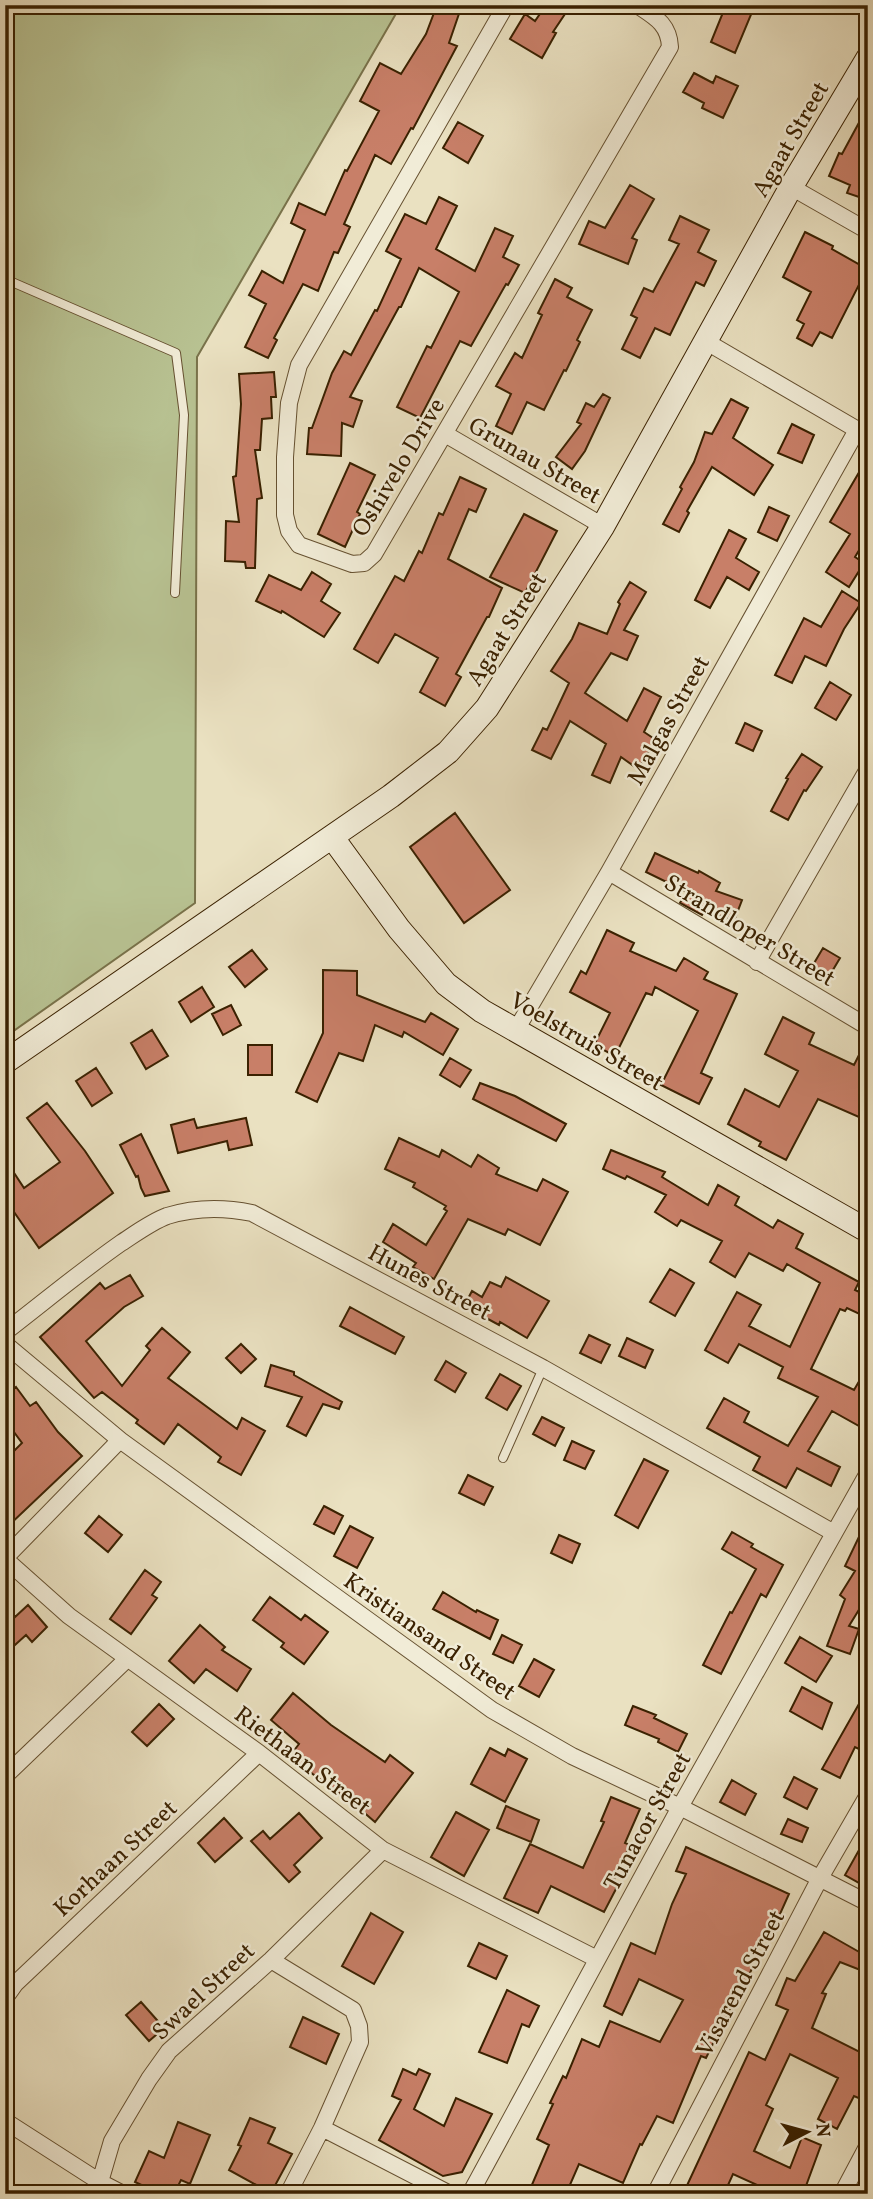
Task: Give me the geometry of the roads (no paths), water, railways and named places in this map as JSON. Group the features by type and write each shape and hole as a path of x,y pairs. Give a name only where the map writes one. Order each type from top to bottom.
{"street":[{"name":"Oshivelo Drive","path":"506,5 299,365 289,403 285,457 285,515 289,531 299,545 352,564 364,563 374,554 670,47 670,34 662,22 636,5"},
{"name":"Agaat Street","path":"5,1062 391,796 447,751 486,708 603,526 791,187 868,58"},
{"path":"791,187 868,231"},
{"path":"705,341 862,433"},
{"name":"Malgas Street","path":"516,1030 862,433"},
{"name":"Grunau Street","path":"445,434 603,526"},
{"path":"757,962 868,769"},
{"name":"Voelstruis Street","path":"331,836 399,929 446,984 482,1011 868,1231"},
{"name":"Strandloper Street","path":"609,872 868,1027"},
{"name":"Hunes Street","path":"5,1332 101,1257 139,1231 166,1217 194,1210 224,1207 252,1213 543,1368 834,1532"},
{"name":"Kristiansand Street","path":"5,1344 120,1440 492,1710 572,1756 680,1807 868,1903"},
{"path":"5,1559 120,1440"},
{"name":"Tunacor Street","path":"470,2194 680,1807 868,1473"},
{"name":"Riethaan Street","path":"5,1559 69,1616 259,1753 383,1850 597,1959"},
{"path":"5,1776 127,1658"},
{"name":"Korhaan Street","path":"5,1998 15,1984 259,1753"},
{"name":"Visarend Street","path":"655,2194 820,1878 868,1795"},
{"name":"Swael Street","path":"97,2188 112,2141 135,2100 169,2051 271,1960 383,1850"},
{"path":"271,1960 353,2010 359,2026 360,2042 322,2128 288,2194"},
{"path":"5,2121 97,2188 123,2194"},
{"path":"322,2128 450,2194"},
{"path":"842,2194 868,2145"}],"lane":[{"path":"5,279 176,353 184,415 175,593"},
{"path":"503,1458 543,1368"}]}
